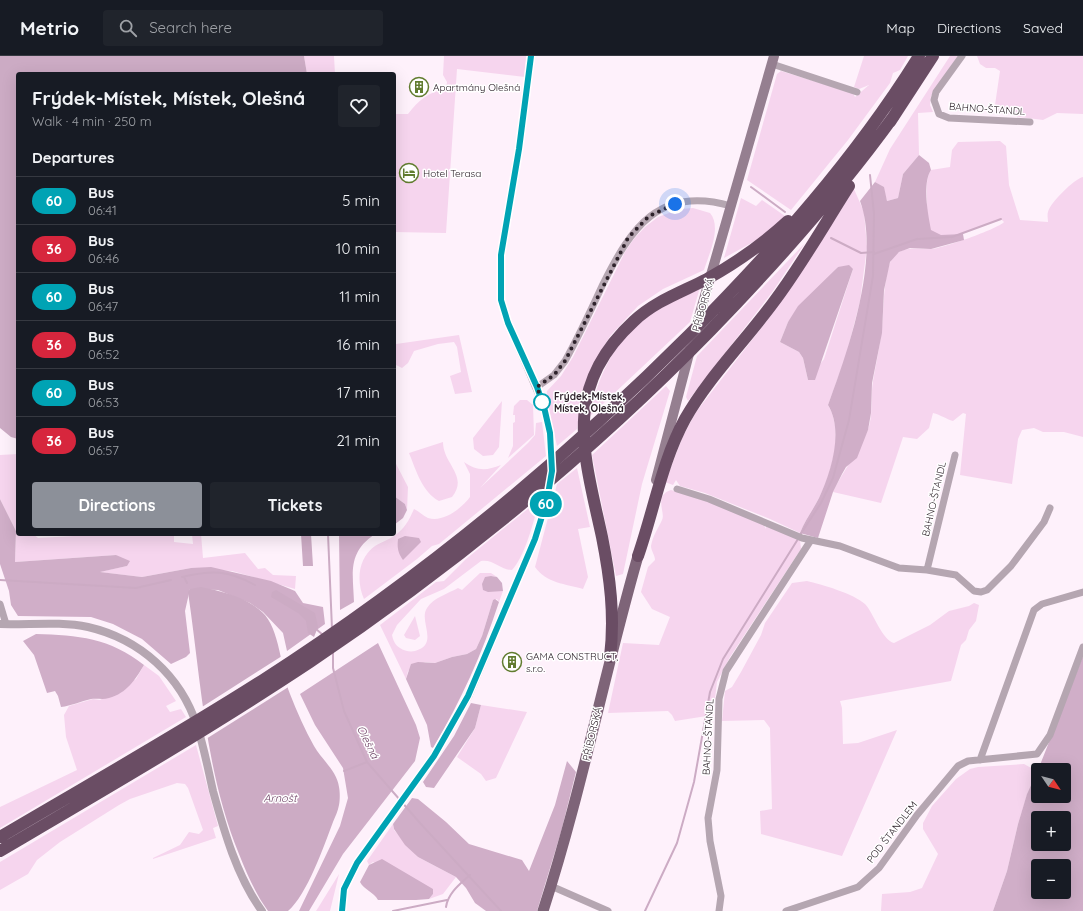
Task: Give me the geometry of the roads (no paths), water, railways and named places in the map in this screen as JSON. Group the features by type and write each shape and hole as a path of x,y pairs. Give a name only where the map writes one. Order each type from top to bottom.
{"highway":[{"path":"0,851 192,738 310,662 380,606 621,401 755,267 845,163 873,126 919,56"},
{"path":"638,556 651,519 671,449 686,419 709,385 774,302 933,56"},
{"path":"0,837 185,728 380,606 479,539 576,459 636,405 721,320 804,230 838,190 894,116"},
{"path":"610,657 613,628 612,600 602,537 591,491 583,436 584,413 588,394 603,359 617,338 635,320 655,304 707,279 749,252 801,210 845,163"}],"main road":[{"name":"PŘÍBORSKÁ","path":"546,910 593,764 662,453 721,239 773,60"},
{"name":"PŘÍBORSKÁ","path":"554,887 586,762 610,657 638,556"}],"street":[{"path":"342,911 344,889 350,875 409,792 447,735 468,696 541,521 547,500 552,471 552,445 547,421 537,387 508,323 501,300 501,255 521,136 531,56"},
{"name":"BAHNO-ŠTANDL","path":"962,56 936,92 934,100 939,114 949,118 1030,122"},
{"path":"773,60 857,92"},
{"path":"537,387 554,375 565,361 622,248 641,223 660,210 675,204 708,200 731,206"},
{"name":"BAHNO-ŠTANDL","path":"927,570 955,455"},
{"path":"676,489 709,499 799,537 840,546 899,568 927,570 956,575 974,591 981,592 988,590 1010,566 1044,522 1050,508"},
{"name":"BAHNO-ŠTANDL","path":"719,911 721,896 710,841 708,818 718,770 719,699 726,671 811,540"},
{"path":"980,760 1034,610 1042,604 1083,592"},
{"path":"0,604 3,624 87,627 111,634 146,653 170,676 190,707 198,726 213,791 227,836 250,894 262,911"},
{"name":"POD ŠTANDLEM","path":"786,911 858,887 879,868 917,815 958,766 968,761 1037,754 1050,735 1083,647"},
{"path":"554,887 608,911"}],"water":[{"path":"0,56 304,56 307,72 16,72 16,438 11,437 0,428"},
{"path":"301,536 311,536 313,566 303,566"},
{"name":"Arnošt","path":"201,587 225,593 249,602 262,612 268,619 273,628 287,685 298,714 314,746 338,781 340,798 339,807 308,882 302,894 288,911 268,911 259,897 239,854 228,823 219,790 211,758 188,592 190,589"},
{"path":"276,590 315,613 318,627 314,637 308,633 306,621 298,613 271,597 272,592"}],"waterway":[{"path":"800,535 821,503 833,478 849,420 873,276 874,214 870,175"},
{"path":"751,187 785,212"},
{"path":"874,254 917,239 952,237 1001,219"},
{"path":"831,238 861,253 874,252"},
{"name":"Olešná","path":"328,536 332,629"},
{"path":"645,911 677,843 694,782 710,692 723,659 798,539"},
{"path":"182,577 211,572 236,576 255,585"},
{"path":"184,577 187,583"},
{"path":"0,580 136,588 171,580"},
{"path":"316,629 323,635"},
{"name":"Olešná","path":"333,651 333,668 344,711 367,762 420,823 501,911"},
{"path":"344,771 367,762"},
{"path":"446,907 449,897 470,875"},
{"path":"393,911 447,900"}],"place":[{"name":"Apartmány Olešná","path":"419,87"},
{"name":"Hotel Terasa","path":"409,173"},
{"name":"Frýdek-Místek, Místek, Olešná","path":"542,402"},
{"name":"GAMA CONSTRUCT, s.r.o.","path":"512,662"}]}
